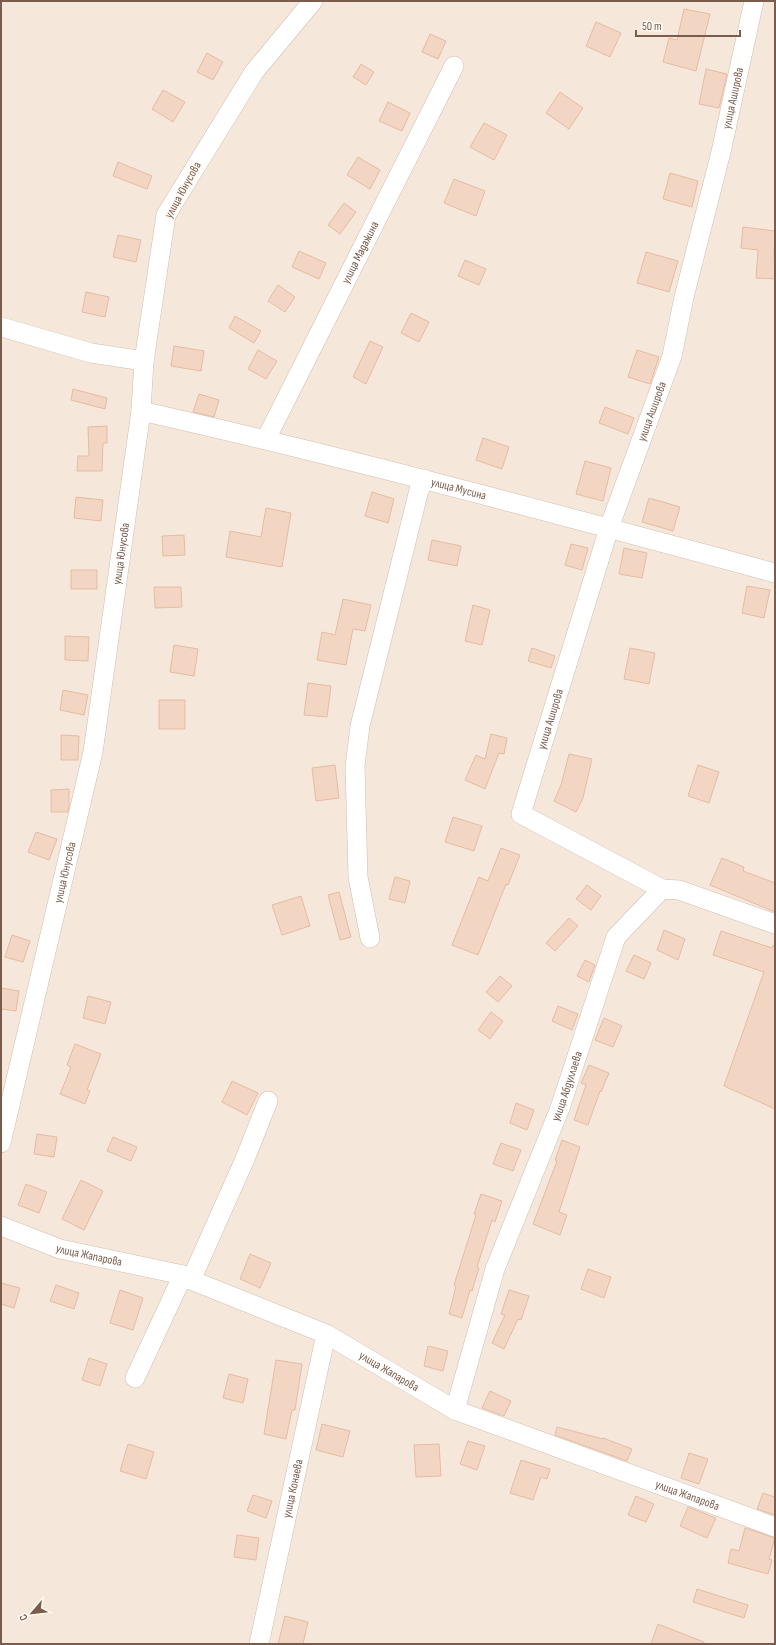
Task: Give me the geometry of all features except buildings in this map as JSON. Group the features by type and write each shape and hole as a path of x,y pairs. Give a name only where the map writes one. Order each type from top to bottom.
{"street":[{"name":"улица Юнусова","path":"1,1143 93,752 141,411 144,361 166,215 254,72 313,1"},
{"name":"улица Аширова","path":"662,889 520,814 609,528 672,356 684,297 721,152 754,1"},
{"name":"улица Мадажина","path":"266,439 454,66"},
{"path":"1,327 90,354 144,361"},
{"name":"улица Мусина","path":"141,411 266,439 424,479 775,573"},
{"path":"370,938 358,877 355,766 359,734 419,490 424,479"},
{"path":"662,889 679,890 775,924"},
{"name":"улица Абдуллаева","path":"456,1410 495,1269 560,1108 616,937 662,889"},
{"path":"135,1378 245,1159 268,1101"},
{"name":"улица Жапарова","path":"1,1226 60,1249 187,1277 326,1334 456,1410 775,1528"},
{"name":"улица Конаева","path":"259,1644 326,1334"}],"shaded area":[{"path":"1,1 775,1 775,1644 1,1644"}]}
